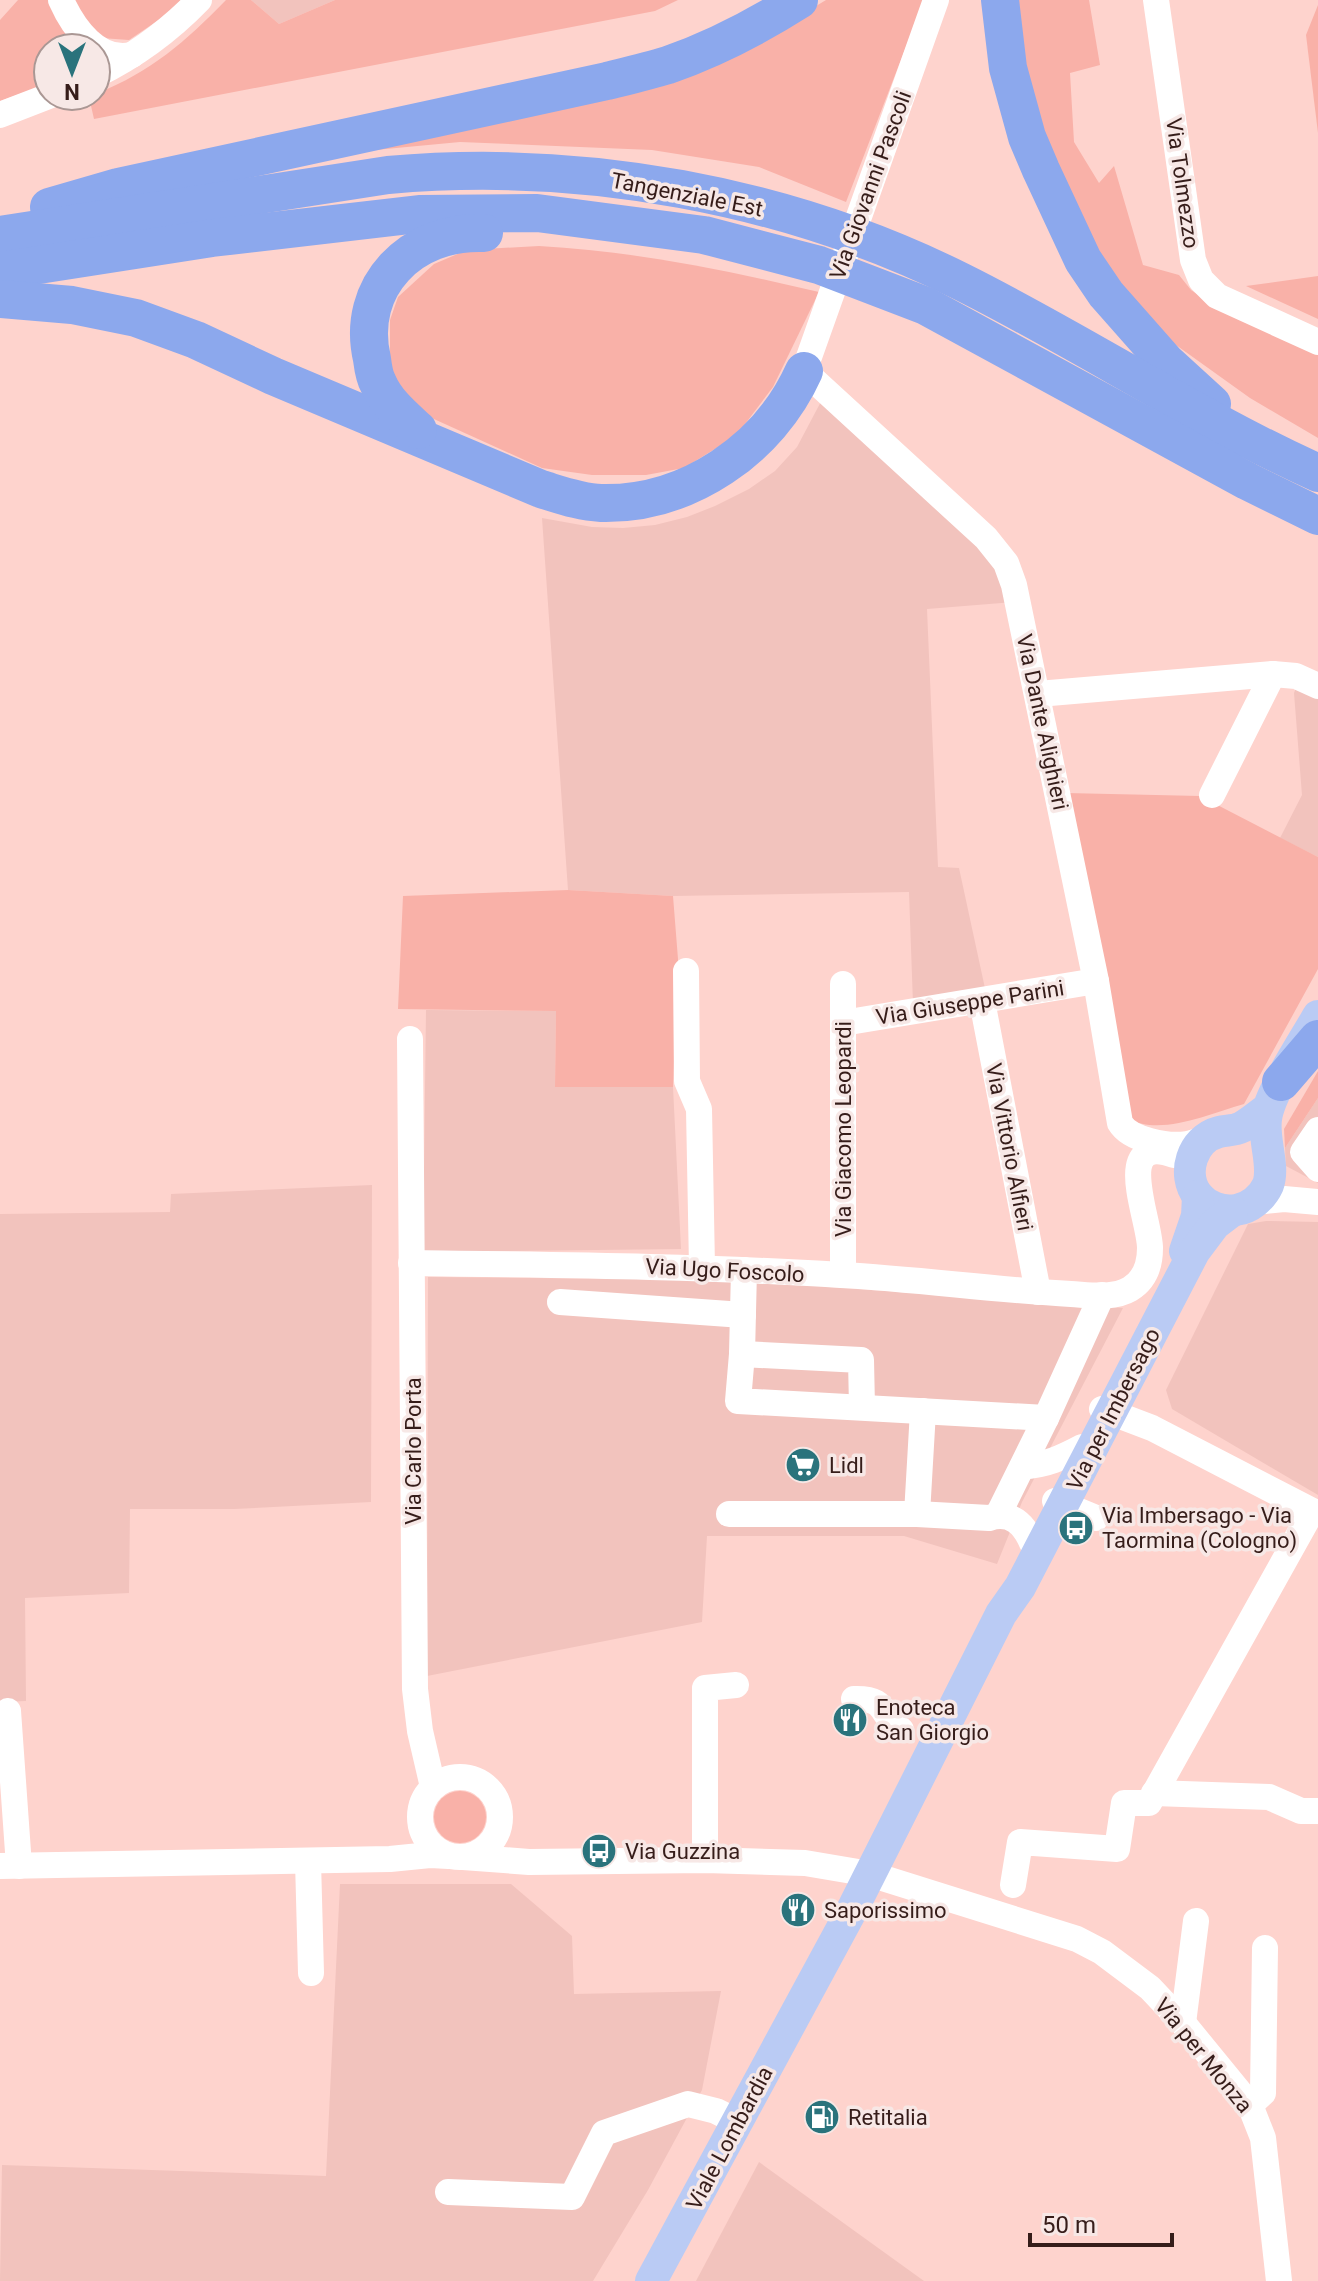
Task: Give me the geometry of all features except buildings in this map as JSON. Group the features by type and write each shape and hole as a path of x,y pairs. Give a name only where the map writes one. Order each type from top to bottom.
{"highway":[{"path":"0,221 118,187 607,81 667,65 720,43 799,0"},
{"path":"1000,0 1008,68 1027,137 1083,260 1106,294 1166,362 1255,444"},
{"name":"Tangenziale Est","path":"0,235 388,175 427,172 559,174 644,183 730,199 810,221 930,267 1255,444 1318,473"},
{"name":"Tangenziale Est","path":"0,271 212,238 419,214 537,213 704,235 819,265 926,306 1247,481 1318,516"},
{"path":"432,443 393,406 377,383 368,342 370,312 383,279 399,262 425,244 446,235 474,232 582,237 786,256"},
{"path":"0,299 72,305 136,318 196,340 273,376 541,489 582,501 602,503 650,498 690,485 730,463 775,420 796,389 809,356"},
{"path":"1274,1096 1318,1039"}],"main road":[{"name":"Via per Imbersago","path":"1001,1614 1010,1585 1032,1543 1059,1502 1194,1252 1215,1224 1264,1193 1269,1181 1264,1138 1274,1096 1318,1016"},
{"name":"Via per Imbersago","path":"806,1994 870,1874 919,1737 1020,1587 1082,1447 1113,1402 1186,1248 1197,1216 1190,1161 1196,1148 1220,1134 1243,1127 1274,1096"},
{"path":"1220,1134 1247,1134 1258,1142 1268,1160"},
{"path":"1194,1185 1208,1205 1220,1210 1244,1206"},
{"name":"Viale Lombardia","path":"651,2281 806,1994"}],"street":[{"path":"61,0 75,27 89,41 113,55 132,55"},
{"path":"112,66 167,30 199,0"},
{"name":"Via Giovanni Pascoli","path":"809,356 936,0"},
{"name":"Via Tolmezzo","path":"1156,0 1193,260 1201,280 1217,296 1318,342"},
{"path":"0,115 32,103"},
{"name":"Via Dante Alighieri","path":"809,356 986,538 1006,563 1014,585 1038,694 1096,981 1120,1123 1129,1133 1147,1140"},
{"path":"1038,694 1273,674 1296,676 1318,686"},
{"path":"1212,795 1273,674"},
{"path":"686,971 687,1081 699,1109 702,1267"},
{"name":"Via Giuseppe Parini","path":"843,1023 1096,981"},
{"name":"Via Giacomo Leopardi","path":"843,984 843,1275"},
{"name":"Via Vittorio Alfieri","path":"982,1001 1038,1292"},
{"name":"Via Carlo Porta","path":"410,1039 414,1657 417,1708 433,1787"},
{"path":"1318,1130 1303,1152 1318,1169"},
{"path":"1136,1268 1140,1263 1141,1246 1127,1164 1131,1149 1147,1140 1178,1145 1220,1134"},
{"path":"1136,1268 1150,1242 1138,1179 1139,1162 1148,1153 1170,1154 1185,1164 1194,1185"},
{"path":"1268,1160 1278,1182 1288,1193 1310,1201"},
{"path":"1244,1206 1268,1200 1310,1201"},
{"name":"Via Ugo Foscolo","path":"411,1263 702,1267 843,1275 1038,1292"},
{"path":"1038,1292 1117,1294 1134,1286 1146,1273 1136,1268"},
{"path":"744,1270 738,1401 1046,1418"},
{"path":"998,1515 1102,1295"},
{"path":"560,1302 743,1315"},
{"path":"742,1354 861,1360 862,1407"},
{"path":"1113,1402 1152,1428 1315,1512 1151,1798"},
{"path":"917,1514 923,1411"},
{"path":"1023,1466 1037,1466 1082,1447"},
{"path":"1059,1502 1096,1518"},
{"path":"729,1514 917,1514 989,1518 998,1515 1019,1521 1032,1543"},
{"path":"705,1860 705,1688 736,1685"},
{"path":"854,1699 868,1699 880,1704 890,1723 919,1737"},
{"name":"Via Carlo Porta","path":"417,1708 441,1756 467,1778"},
{"path":"8,1711 9,1866 456,1857 542,1862 705,1860 805,1863 870,1874"},
{"path":"467,1778 486,1787 496,1800 500,1814 498,1829 490,1844 479,1852 456,1857 435,1849 425,1838 421,1829 421,1805 433,1787 445,1780 467,1778"},
{"path":"1010,1903 1020,1842 1117,1849 1124,1803 1151,1798 1269,1797 1301,1811 1318,1811"},
{"path":"498,1829 501,1839 512,1852 542,1862"},
{"path":"390,1859 425,1838"},
{"path":"308,1861 311,1973"},
{"name":"Via per Monza","path":"870,1874 1010,1903 1102,1952 1150,1988 1250,2105 1263,2138 1279,2281"},
{"path":"1183,2023 1196,1921"},
{"path":"1250,2105 1263,2093 1265,1948"},
{"path":"448,2192 572,2197 604,2133 688,2104 716,2111 738,2122"}],"shaded area":[{"path":"18,0 52,0 66,32 32,32 32,90 0,101 0,20"},
{"path":"73,0 181,0 163,17 129,40 112,39 112,32 95,32 85,22"},
{"path":"226,0 251,0 279,24 335,0 678,0 655,11 94,119 92,112 112,112 112,87 167,54"},
{"path":"251,0 335,0 279,24"},
{"path":"826,0 924,0 846,202 759,167 652,150 460,142 375,150 735,55"},
{"path":"1013,0 1089,0 1100,65 1070,73 1074,142 1099,183 1114,166 1143,265 1179,275 1191,290 1207,301 1318,353 1318,438 1250,398 1162,335 1107,271 1038,150"},
{"path":"1318,5 1318,133 1306,35"},
{"path":"539,246 610,252 680,263 819,292 773,387 736,436 684,468 646,475 592,475 542,468 414,410 390,370 390,320 398,297 434,264 467,250"},
{"path":"1318,276 1318,319 1246,286"},
{"path":"825,394 984,541 1014,602 927,609 938,867 959,868 986,993 913,1004 909,892 673,896 568,890 542,518 592,527 623,528 655,525 715,506 749,489 775,471 797,447"},
{"path":"1298,683 1318,693 1318,857 1280,838 1302,795 1294,693"},
{"path":"1066,793 1200,796 1318,857 1318,969 1244,1104 1170,1124 1141,1124 1128,1119"},
{"path":"568,890 673,896 678,959 673,1087 555,1087 556,1011 398,1009 403,896"},
{"path":"426,1010 556,1011 555,1087 673,1087 681,1249 423,1252"},
{"path":"1318,1071 1318,1098 1285,1148 1284,1129"},
{"path":"1318,1098 1318,1183 1286,1166 1285,1148"},
{"path":"372,1185 371,1502 234,1509 130,1509 129,1593 25,1598 26,1701 0,1702 0,1214 170,1212 171,1194"},
{"path":"1266,1221 1318,1222 1318,1495 1172,1409 1166,1390 1248,1224"},
{"path":"428,1277 731,1280 1123,1308 1022,1502 997,1564 904,1536 707,1536 702,1622 427,1676"},
{"path":"460,1791 478,1799 486,1817 478,1835 460,1843 442,1835 434,1817 442,1799"},
{"path":"340,1884 511,1884 572,1936 574,1994 721,1991 702,2090 648,2190 593,2281 0,2281 2,2165 326,2176"},
{"path":"759,2162 924,2281 696,2281"}],"place":[{"name":"Lidl","path":"803,1465"},
{"name":"Via Imbersago - Via Taormina (Cologno)","path":"1076,1528"},
{"name":"Enoteca San Giorgio","path":"850,1720"},
{"name":"Via Guzzina","path":"599,1851"},
{"name":"Saporissimo","path":"798,1910"},
{"name":"Retitalia","path":"822,2117"}]}
